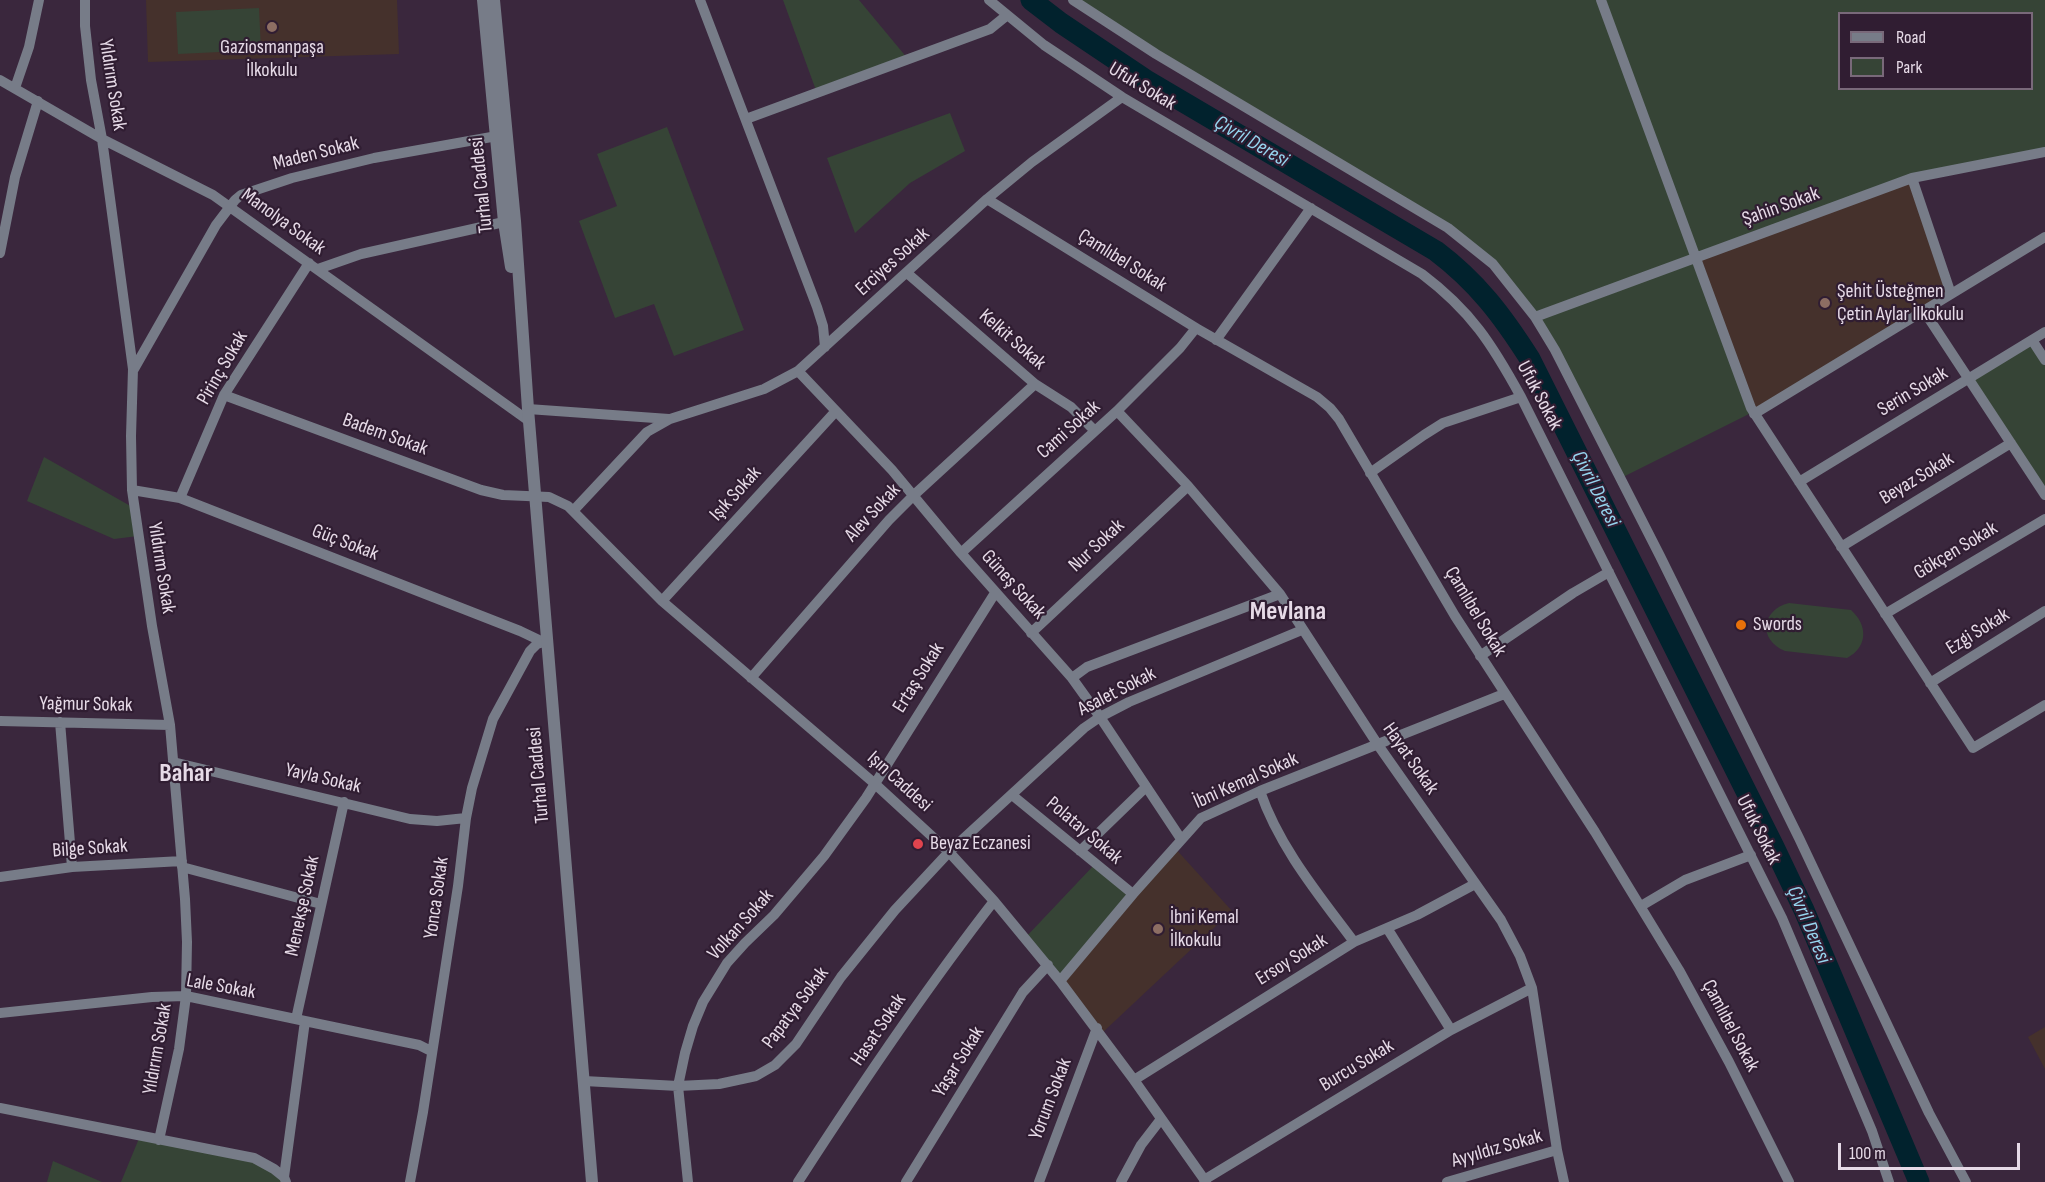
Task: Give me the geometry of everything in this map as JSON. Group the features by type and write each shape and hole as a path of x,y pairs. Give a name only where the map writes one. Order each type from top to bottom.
{"street":[{"path":"15,88 29,47 39,0"},
{"name":"Yıldırım Sokak","path":"85,0 85,26 90,69 102,139 133,369 132,490 152,626 170,725 182,864 187,942 186,996 179,1049 159,1140"},
{"name":"Turhal Caddesi","path":"483,0 504,222 524,365"},
{"name":"Turhal Caddesi","path":"494,0 514,210 544,641 591,1182"},
{"path":"700,0 817,307 823,326 825,347"},
{"name":"Ufuk Sokak","path":"989,0 1044,45 1122,97 1422,274 1456,302 1491,344 1521,397 1782,918 1872,1131 1889,1182"},
{"path":"1073,0 1156,54 1448,228 1493,264 1535,317 1555,350 1660,556 1799,838 1929,1113 1966,1182"},
{"path":"1601,0 1754,414 1973,748 2045,705"},
{"path":"746,119 990,29 1006,16"},
{"name":"Manolya Sokak","path":"0,80 102,139 200,187 230,206 528,415"},
{"name":"Erciyes Sokak","path":"573,511 647,432 670,419 764,389 798,371 987,199 1032,162 1122,97"},
{"path":"0,253 15,177 38,101"},
{"name":"Maden Sokak","path":"133,369 216,225 230,206 242,195 292,178 374,158 497,136"},
{"name":"Şahin Sokak","path":"1535,317 1912,178 2045,152"},
{"path":"1912,178 1951,294"},
{"name":"Çamlıbel Sokak","path":"987,199 1196,328 1317,397 1339,419 1480,656 1595,832 1679,970 1729,1062 1789,1182"},
{"path":"1216,340 1311,208"},
{"path":"314,266 504,222"},
{"path":"1754,414 2045,237"},
{"name":"Pirinç Sokak","path":"180,498 224,395 314,266"},
{"name":"Kelkit Sokak","path":"907,273 1035,384 1071,407 1095,431"},
{"path":"1924,311 2045,495"},
{"name":"Cami Sokak","path":"961,553 1117,411 1180,348 1196,328"},
{"name":"Serin Sokak","path":"1799,482 2045,332"},
{"path":"2032,340 2045,360"},
{"name":"Güneş Sokak","path":"798,371 914,495 961,553 1072,678 1101,717 1181,839"},
{"name":"Alev Sokak","path":"751,678 882,528 914,495 1035,384"},
{"name":"Badem Sokak","path":"224,395 481,490 503,495 535,496"},
{"path":"1370,472 1443,423 1521,397"},
{"name":"Işık Sokak","path":"662,601 836,411"},
{"name":"Hayat Sokak","path":"1117,411 1188,486 1280,594 1378,745 1501,920 1512,939 1532,988 1564,1182"},
{"name":"Erciyes Sokak","path":"528,415 670,419"},
{"name":"Beyaz Sokak","path":"1841,547 2011,443"},
{"name":"Nur Sokak","path":"1032,633 1188,486"},
{"name":"Güç Sokak","path":"132,490 180,498 544,641"},
{"name":"Işın Caddesi","path":"535,496 556,498 573,511 662,601 874,783 949,852 1048,964 1097,1028 1205,1181"},
{"name":"Gökçen Sokak","path":"1886,614 2045,519"},
{"path":"1480,656 1573,593 1609,572"},
{"name":"Ertaş Sokak","path":"874,783 995,592"},
{"path":"1072,678 1087,667 1280,594"},
{"name":"Ezgi Sokak","path":"1930,683 2045,611"},
{"name":"Asalet Sokak","path":"949,852 1065,744 1101,717 1129,702 1302,630"},
{"name":"Yonca Sokak","path":"410,1182 458,886 466,818 481,757 493,719 530,651 544,641"},
{"name":"İbni Kemal Sokak","path":"1060,981 1201,818 1260,791 1504,694"},
{"name":"Yağmur Sokak","path":"0,721 170,725"},
{"path":"60,722 72,867"},
{"name":"Yayla Sokak","path":"173,762 425,821 466,818"},
{"name":"Volkan Sokak","path":"688,1182 678,1086 693,1026 704,1002 727,963 774,915 824,856 866,798 874,783"},
{"path":"1080,851 1146,787"},
{"path":"1260,791 1267,811 1299,867 1354,942"},
{"name":"Polatay Sokak","path":"1012,795 1133,894"},
{"name":"Menekşe Sokak","path":"285,1180 300,1020 321,904 344,802"},
{"name":"Papatya Sokak","path":"584,1081 678,1086 733,1082 756,1076 775,1065 796,1044 841,977 895,910 949,852"},
{"path":"1641,906 1679,883 1751,855"},
{"name":"Bilge Sokak","path":"0,877 72,867 182,864 321,904"},
{"name":"Ersoy Sokak","path":"1134,1080 1354,942 1417,915 1475,884"},
{"name":"Hasat Sokak","path":"798,1182 950,957 994,901"},
{"path":"1387,928 1451,1030"},
{"name":"Yaşar Sokak","path":"906,1182 1023,992 1048,964"},
{"name":"Burcu Sokak","path":"1205,1181 1451,1030 1532,988"},
{"name":"Lale Sokak","path":"0,1013 152,997 186,996 418,1045 431,1051"},
{"name":"Yorum Sokak","path":"1039,1182 1097,1028"},
{"path":"0,1108 254,1158 274,1169 285,1180"},
{"path":"1929,1113 1957,1182"},
{"path":"1121,1182 1141,1145 1161,1119"},
{"name":"Ayyıldız Sokak","path":"1447,1182 1557,1150"}],"shaded area":[{"name":"Gaziosmanpaşa İlkokulu","path":"146,0 397,0 399,54 148,62"},
{"name":"Şehit Üsteğmen Çetin Aylar İlkokulu","path":"1912,178 1951,294 1754,414 1695,257"},
{"name":"İbni Kemal İlkokulu","path":"1174,847 1232,911 1101,1034 1060,981"},
{"path":"2045,1027 2045,1069 2028,1037"}],"green space":[{"path":"783,0 859,0 908,59 817,93"},
{"path":"1073,0 2045,0 2045,152 1912,178 1695,257 1753,412 1621,478 1535,317 1469,244"},
{"path":"259,8 261,50 178,54 176,12"},
{"path":"950,113 965,151 910,183 855,233 827,158"},
{"path":"667,127 744,330 674,356 654,304 615,318 579,221 617,206 597,154"},
{"path":"2032,340 2045,360 2045,495 1969,379"},
{"path":"44,457 134,508 138,536 114,539 27,501"},
{"path":"1789,603 1851,610 1857,616 1863,629 1859,648 1847,658 1785,651 1776,646 1767,633 1768,618 1780,607"},
{"path":"1095,864 1133,894 1060,981 1025,938"},
{"path":"140,1136 254,1158 286,1182 121,1182"},
{"path":"53,1161 102,1182 47,1182"}],"waterway":[{"name":"Çivril Deresi","path":"1031,0 1146,80 1436,251 1464,275 1499,314 1530,359 1774,847 1804,910 1919,1182"}],"place":[{"name":"Gaziosmanpaşa İlkokulu","path":"272,27"},
{"name":"Şehit Üsteğmen Çetin Aylar İlkokulu","path":"1825,303"},
{"name":"Swords","path":"1741,625"},
{"name":"Beyaz Eczanesi","path":"918,844"},
{"name":"İbni Kemal İlkokulu","path":"1158,929"}],"district":[{"name":"Mevlana","path":"1288,612"},
{"name":"Bahar","path":"186,774"}]}
